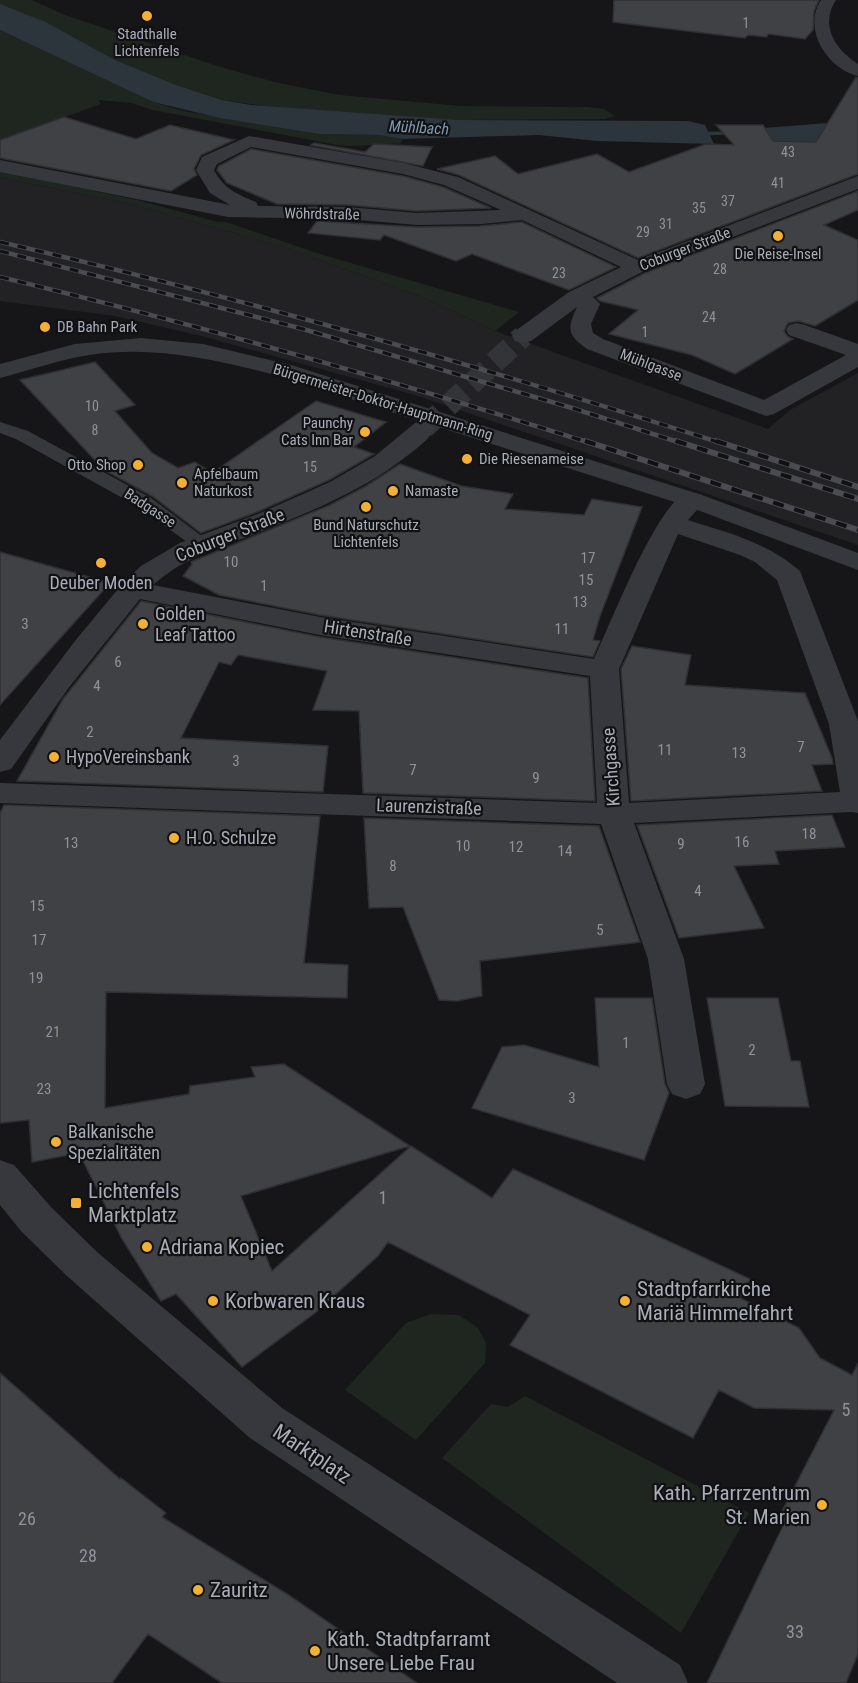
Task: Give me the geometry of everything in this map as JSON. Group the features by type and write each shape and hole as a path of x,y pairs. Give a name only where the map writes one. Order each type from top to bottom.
{"street":[{"path":"829,0 824,6 823,36 829,49 858,71"},
{"path":"272,213 219,194 210,183 204,170 210,161 249,141 405,169 452,181 637,267"},
{"name":"Wöhrdstraße","path":"0,166 228,211 347,213 417,219 480,218 525,214"},
{"name":"Coburger Straße","path":"523,336 577,297 637,267 858,182"},
{"name":"Mühlgasse","path":"577,297 589,304 580,324 584,336 595,344 766,409 858,358"},
{"path":"797,330 858,352"},
{"name":"Bürgermeister-Doktor-Hauptmann-Ring","path":"0,370 73,352 121,345 172,347 227,356 283,370 693,500 858,562"},
{"name":"Badgasse","path":"0,427 22,435 144,502 201,543"},
{"name":"Coburger Straße","path":"0,762 46,694 133,589 161,565 201,543 276,516 331,492 376,466 424,428"},
{"name":"Kirchgasse","path":"686,1084 666,959 614,814 604,669 670,523 693,500"},
{"path":"670,523 761,554 778,564 790,577 844,724 858,802"},
{"name":"Hirtenstraße","path":"133,589 320,626 604,669"},
{"name":"Laurenzistraße","path":"0,793 614,814 858,802"},
{"name":"Marktplatz","path":"0,1176 36,1220 82,1264 266,1423 662,1683"}],"shaded area":[{"path":"0,0 32,0 65,15 214,65 274,82 339,95 460,106 588,107 604,109 615,116 604,119 459,120 279,108 223,100 176,85 113,59 46,22 0,4"},
{"path":"0,30 153,102 183,111 319,134 379,135 403,139 400,144 337,145 153,110 132,103 98,100 101,104 0,140"},
{"path":"0,171 137,200 218,222 226,222 320,254 519,312 495,331 425,298 284,247 134,205 0,177"},
{"path":"0,177 134,205 284,247 425,298 495,331 768,429 790,410 858,373 858,545 418,396 205,337 115,316 0,301"},
{"path":"431,1314 459,1315 478,1328 486,1343 485,1363 416,1440 345,1390 406,1323"},
{"path":"525,1396 749,1513 681,1633 442,1458 491,1404 508,1407"}],"water":[{"path":"0,4 46,22 113,59 176,85 222,100 251,105 459,120 688,121 705,125 714,144 597,141 539,135 403,139 379,135 319,134 220,118 153,102 0,30"},
{"path":"841,122 858,143 773,141 764,128"}],"building":[{"path":"614,0 819,0 814,11 813,30 805,39 769,34 766,37 748,35 745,38 613,22"},
{"path":"856,77 858,78 858,174 638,258 459,175 437,169 495,156 518,174 597,154 629,172 706,144 734,145 716,125 763,125 773,141 816,142"},
{"path":"64,117 136,139 170,125 234,140 201,155 194,169 197,175 171,191 0,158 0,140"},
{"path":"314,143 365,152 374,144 432,147 423,166 311,145"},
{"path":"251,149 403,176 443,187 491,208 417,211 347,205 277,204 227,183 217,170 219,166"},
{"path":"858,191 858,210 824,225 858,240 858,300 815,326 798,321 788,323 784,331 793,339 735,374 692,355 609,334 638,310 600,301 597,298 645,273"},
{"path":"317,221 417,227 480,226 522,222 616,267 569,290 472,254 456,261 384,235 380,240 308,233"},
{"path":"95,362 135,405 115,411 152,453 178,468 195,462 212,473 316,401 386,422 354,447 374,454 329,480 257,512 201,533 152,496 104,470 20,380"},
{"path":"400,464 461,486 513,494 505,509 584,515 592,499 642,507 600,616 593,640 600,641 593,657 320,615 219,595 183,576 192,564 191,562 330,505"},
{"path":"0,552 110,583 0,705"},
{"path":"141,601 320,637 588,678 595,801 363,793 359,711 313,710 327,671 238,655 231,665 219,662 181,738 328,746 323,792 17,781 63,699"},
{"path":"632,646 691,655 685,685 805,693 832,758 833,764 812,765 822,791 631,801 621,669"},
{"path":"4,805 320,816 304,963 348,965 347,998 106,992 105,1108 189,1094 190,1086 255,1077 251,1067 284,1064 410,1146 241,1196 272,1271 411,1146 492,1198 513,1169 750,1279 740,1298 799,1328 820,1358 852,1375 858,1363 858,1654 846,1683 707,1683 783,1526 776,1523 834,1410 754,1408 719,1390 693,1438 510,1345 530,1315 388,1242 378,1256 315,1313 242,1367 176,1294 161,1301 122,1239 79,1153 32,1162 29,1120 0,1123 0,813"},
{"path":"832,815 845,847 775,851 779,864 734,866 764,928 679,938 637,825"},
{"path":"364,818 599,826 640,942 480,961 482,996 457,1001 439,1000 403,907 369,908"},
{"path":"595,998 652,998 665,1084 669,1093 644,1160 472,1108 502,1047 524,1045 599,1067"},
{"path":"707,998 778,998 791,1061 800,1061 809,1107 725,1106"},
{"path":"0,1373 120,1479 166,1513 162,1517 287,1594 417,1683 222,1683 148,1634 112,1683 0,1683"}],"waterway":[{"name":"Mühlbach","path":"694,134 740,133"}],"tunnel":[{"path":"424,428 523,336"}],"railway":[{"path":"0,242 182,286 362,335 542,387 721,443"},
{"path":"0,251 303,329 572,408 681,443"},
{"path":"0,277 149,314 296,355 590,443"},
{"path":"585,441 858,530"},
{"path":"676,441 858,499"},
{"path":"716,441 858,487"}],"place":[{"name":"Stadthalle Lichtenfels","path":"147,16"},
{"name":"Die Reise-Insel","path":"778,236"},
{"name":"DB Bahn Park","path":"45,327"},
{"name":"Paunchy Cats Inn Bar","path":"365,432"},
{"name":"Die Riesenameise","path":"467,459"},
{"name":"Otto Shop","path":"138,465"},
{"name":"Apfelbaum Naturkost","path":"182,483"},
{"name":"Namaste","path":"393,491"},
{"name":"Bund Naturschutz Lichtenfels","path":"366,507"},
{"name":"Deuber Moden","path":"101,563"},
{"name":"Golden Leaf Tattoo","path":"143,624"},
{"name":"HypoVereinsbank","path":"54,757"},
{"name":"H.O. Schulze","path":"174,838"},
{"name":"Balkanische Spezialitäten","path":"56,1142"},
{"name":"Lichtenfels Marktplatz","path":"76,1203"},
{"name":"Adriana Kopiec","path":"147,1247"},
{"name":"Korbwaren Kraus","path":"213,1301"},
{"name":"Stadtpfarrkirche Mariä Himmelfahrt","path":"625,1301"},
{"name":"Kath. Pfarrzentrum St. Marien","path":"822,1505"},
{"name":"Zauritz","path":"198,1590"},
{"name":"Kath. Stadtpfarramt Unsere Liebe Frau","path":"315,1651"}]}
